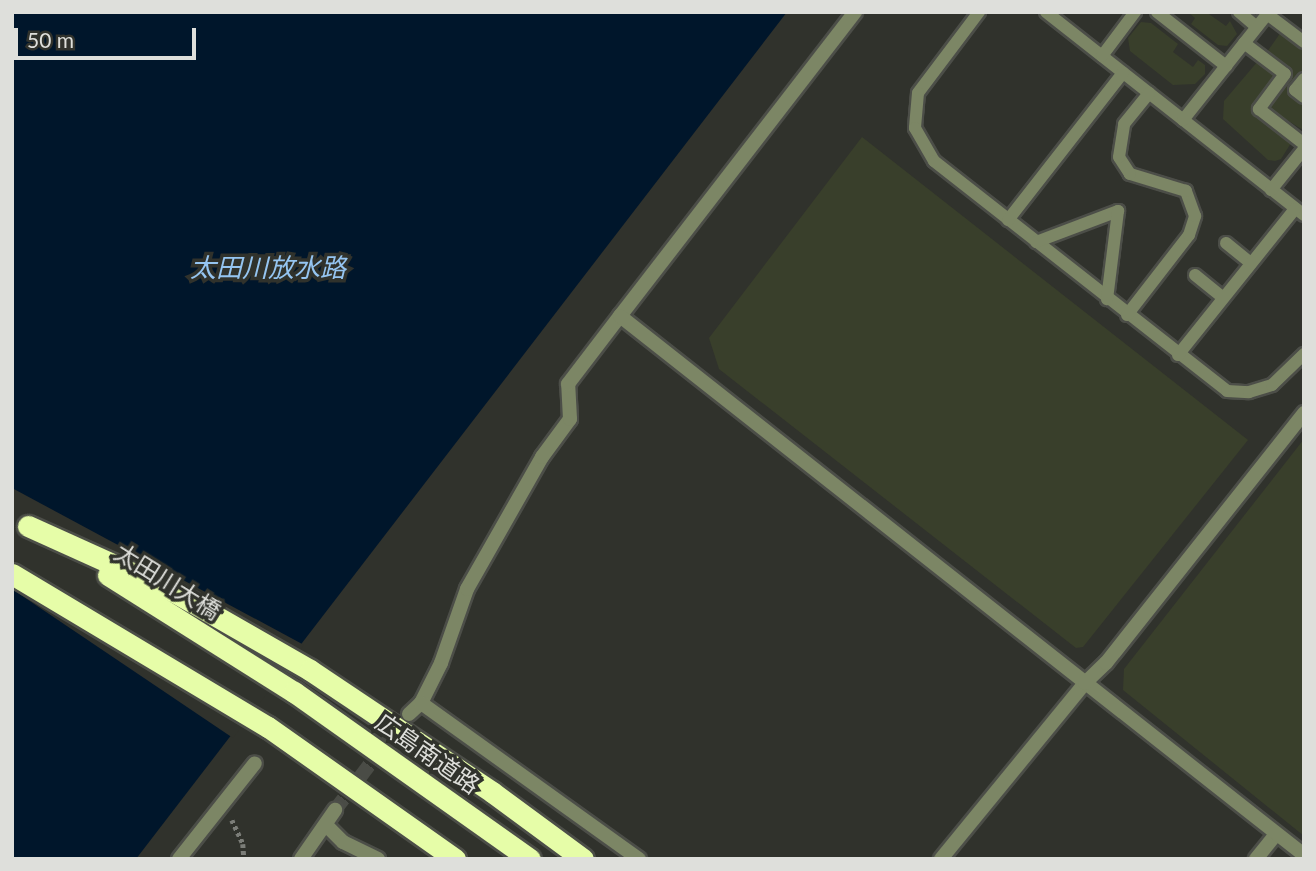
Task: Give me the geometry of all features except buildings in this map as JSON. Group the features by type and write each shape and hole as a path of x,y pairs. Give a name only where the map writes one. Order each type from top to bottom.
{"highway":[{"path":"20,522 174,592 310,670 428,747 583,859"},
{"name":"太田川大橋","path":"20,522 294,692"},
{"path":"12,574 268,727 455,859"},
{"name":"広島南道路","path":"294,692 530,859"}],"street":[{"path":"408,714 421,703 441,663 467,589 542,457 570,419 568,384 855,12"},
{"path":"620,316 1304,855"},
{"path":"941,859 1085,683 1106,663 1304,414"},
{"path":"421,703 639,859"},
{"path":"179,859 256,763"},
{"path":"301,859 335,810"},
{"path":"326,825 343,842 378,859"},
{"path":"1256,859 1276,834"}],"lane":[{"path":"979,12 923,83 914,117 924,150 1215,384 1238,392 1272,385 1304,354"},
{"path":"1046,12 1300,212 1251,263 1178,355"},
{"path":"1102,56 1135,12"},
{"path":"1157,12 1226,66"},
{"path":"1239,12 1257,27"},
{"path":"1183,120 1268,13 1304,42"},
{"path":"1244,44 1285,74 1259,109 1304,147 1271,190"},
{"path":"1008,220 1123,73"},
{"path":"1304,79 1295,90 1304,97"},
{"path":"1127,315 1189,235 1195,216 1186,191 1166,182 1141,180 1130,174 1119,157 1124,124 1149,93"},
{"path":"1036,242 1118,211 1107,299"},
{"path":"1226,243 1251,263"},
{"path":"1195,275 1223,298"}],"path":[{"path":"232,821 244,859"}],"green space":[{"path":"1188,12 1206,12 1226,26 1230,21 1237,34 1227,46 1218,45 1191,24 1195,18"},
{"path":"1141,22 1151,23 1178,44 1173,52 1193,67 1198,60 1205,65 1205,74 1195,84 1173,85 1130,51 1128,38"},
{"path":"1281,32 1304,48 1304,69 1287,92 1304,105 1303,130 1268,108 1293,72 1267,52"},
{"path":"1258,61 1278,75 1251,110 1291,143 1281,159 1275,161 1268,160 1223,119 1224,101"},
{"path":"862,137 1248,440 1083,647 1076,648 719,369 709,338"},
{"path":"1304,439 1304,836 1123,690 1124,669"}],"water":[{"name":"太田川放水路","path":"12,12 787,12 136,859 12,859"}],"pier":[{"path":"12,488 304,645 233,738 12,589"}],"tunnel":[{"path":"335,810 402,722"}]}
